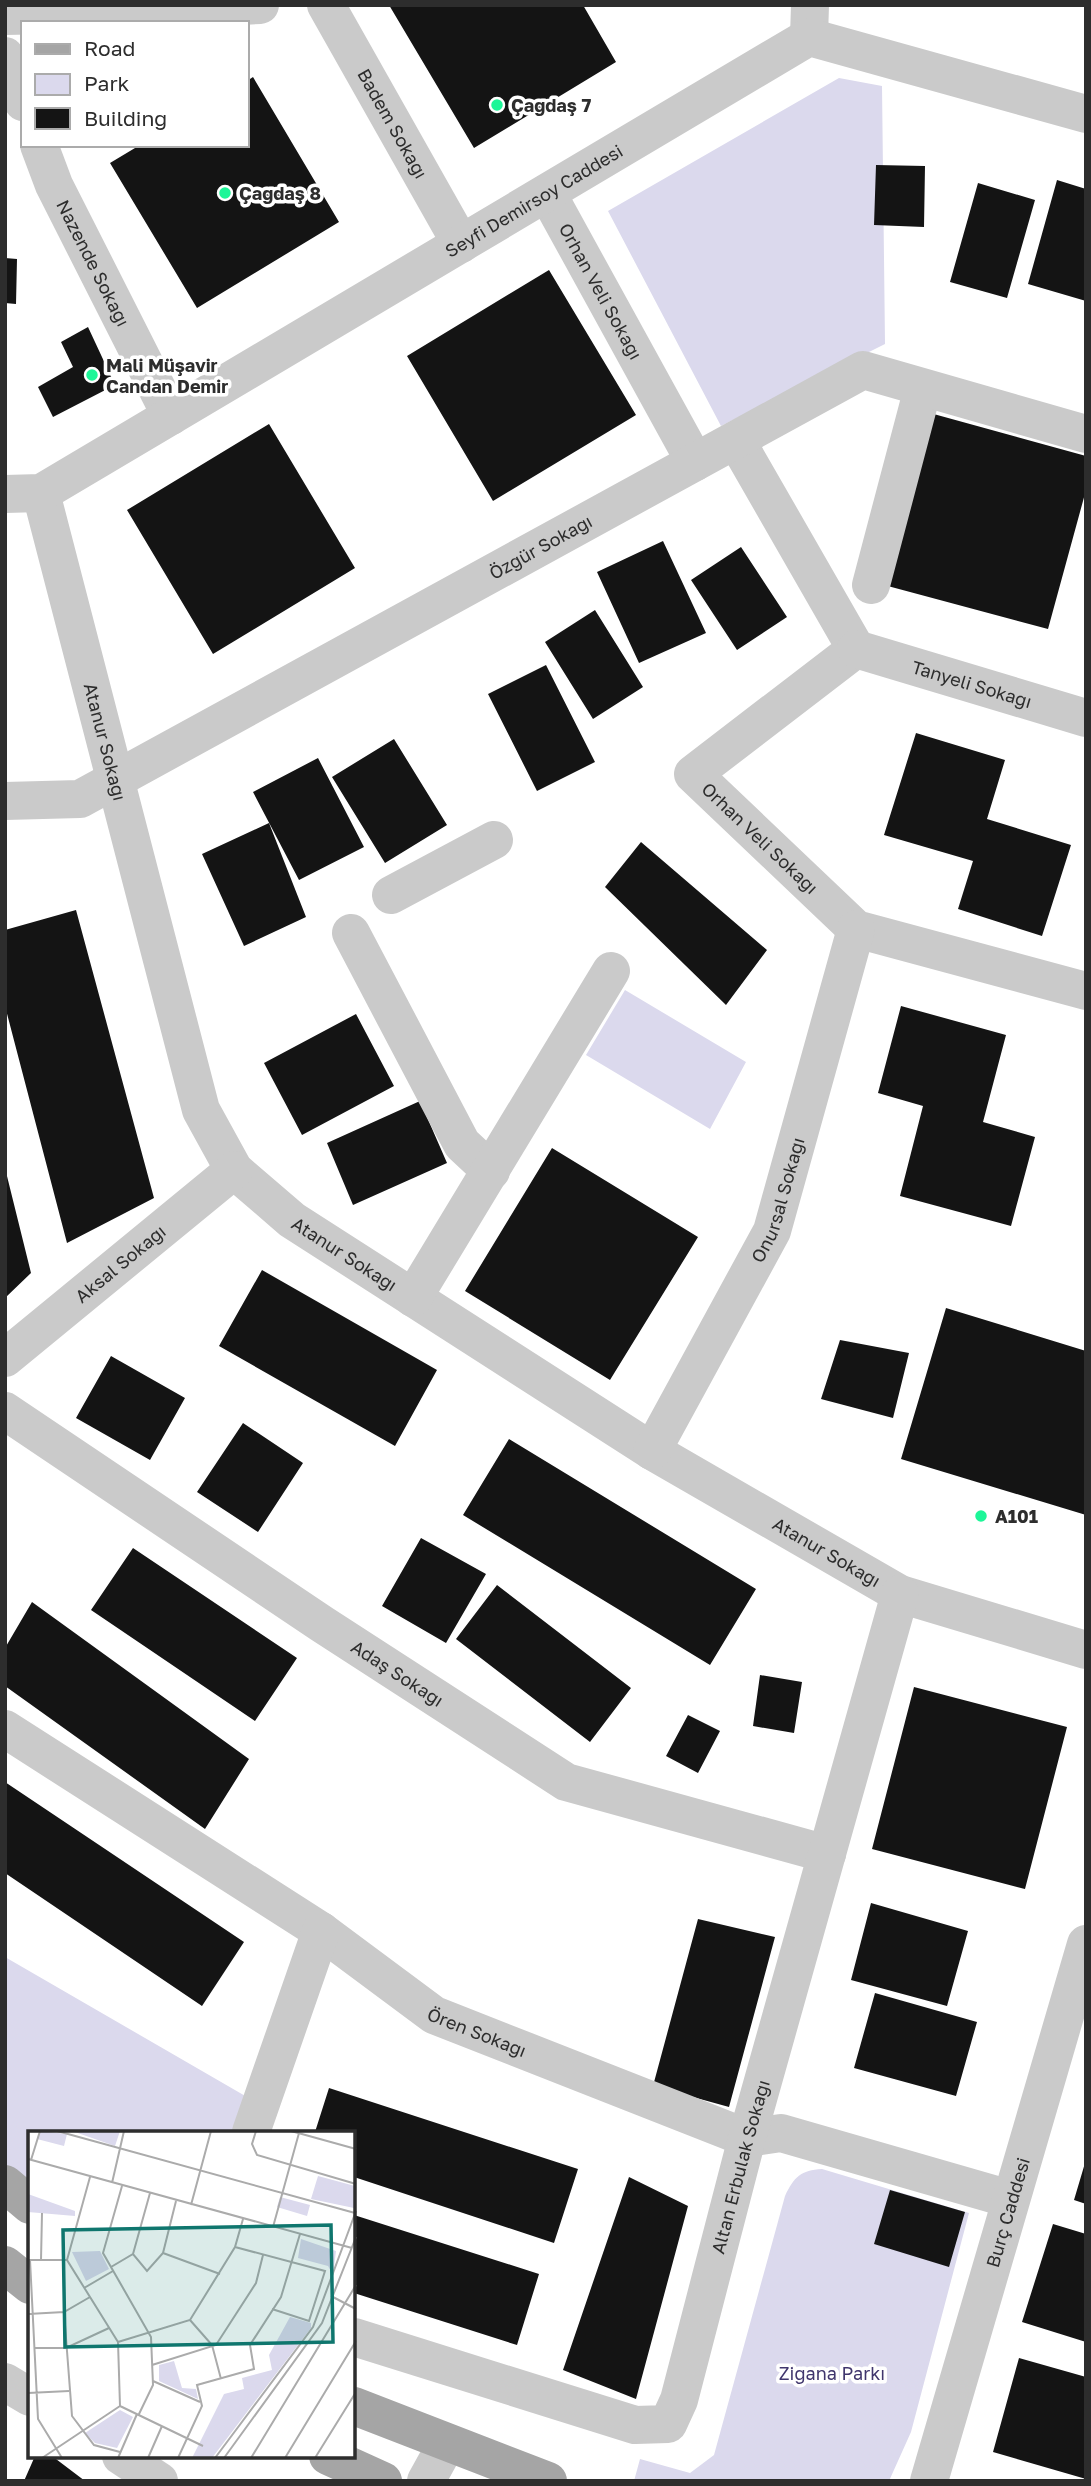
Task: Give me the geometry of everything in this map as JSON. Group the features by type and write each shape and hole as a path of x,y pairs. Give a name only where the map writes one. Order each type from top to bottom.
{"main road":[{"path":"5,2185 28,2203"},
{"path":"5,2265 28,2283"},
{"path":"355,2406 548,2481"},
{"path":"332,2458 383,2481"}],"street":[{"path":"5,16 102,15 260,5"},
{"name":"Badem Sokağı","path":"326,5 461,244"},
{"name":"Seyfi Demirsoy Caddesi","path":"23,494 171,416 547,193 809,21 1086,114"},
{"path":"5,56 21,97"},
{"name":"Nazende Sokağı","path":"40,147 54,185 171,416"},
{"name":"Orhan Veli Sokağı","path":"547,193 695,462"},
{"name":"Özgür Sokağı","path":"5,801 80,799 116,781 863,370 1086,434"},
{"path":"871,585 923,388"},
{"path":"736,440 856,649"},
{"name":"Atanur Sokağı","path":"23,494 116,781 201,1110 234,1170 292,1220 652,1451 901,1594 1086,1650"},
{"name":"Orhan Veli Sokağı","path":"856,649 693,774 856,929 1086,991"},
{"name":"Tanyeli Sokağı","path":"856,649 1086,718"},
{"path":"391,895 494,840"},
{"name":"Onursal Sokağı","path":"652,1451 772,1231 813,1094 856,929"},
{"path":"351,933 462,1144 491,1171"},
{"path":"414,1298 611,971"},
{"name":"Aksal Sokağı","path":"5,1358 234,1170"},
{"name":"Adaş Sokağı","path":"5,1411 311,1616 566,1782 827,1854"},
{"name":"Altan Erbulak Sokağı","path":"355,2337 635,2425 668,2424 679,2400 747,2138 901,1594"},
{"name":"Ören Sokağı","path":"5,1729 321,1931 434,2015 747,2138 781,2133 1010,2199"},
{"path":"252,2131 321,1931"},
{"name":"Burç Caddesi","path":"929,2481 1085,1951"},
{"path":"5,2382 28,2396"},
{"path":"426,2481 447,2443"},
{"path":"124,2458 159,2481"}],"green space":[{"path":"839,78 882,86 885,344 721,426 608,211"},
{"path":"625,990 746,1062 710,1129 586,1055"},
{"path":"5,1957 247,2097 236,2131 28,2131 28,2196 5,2178"},
{"name":"Zigana Parkı","path":"822,2169 969,2213 911,2432 889,2481 634,2481 640,2459 690,2473 714,2455 785,2196 799,2176"}],"building":[{"name":"Çağdaş 7","path":"389,5 583,5 616,62 474,148"},
{"name":"Çağdaş 8","path":"253,77 339,222 197,308 110,163 137,147 248,147 248,80"},
{"path":"876,165 925,166 924,227 874,225"},
{"path":"1057,180 1086,189 1086,301 1028,284"},
{"path":"978,183 1035,200 1007,298 950,282"},
{"path":"5,258 17,259 16,304 5,303"},
{"path":"549,270 636,415 493,501 407,356"},
{"path":"88,327 115,385 53,417 38,387 73,367 61,342"},
{"path":"930,413 1086,456 1086,490 1048,629 884,585"},
{"path":"269,424 355,568 213,654 127,510"},
{"path":"663,541 706,633 639,663 597,572"},
{"path":"741,547 787,617 737,650 691,580"},
{"path":"595,610 643,687 593,719 545,642"},
{"path":"546,665 595,762 537,791 488,694"},
{"path":"916,733 1005,760 987,819 1071,845 1042,936 958,909 973,861 884,835"},
{"path":"394,739 447,825 385,863 332,777"},
{"path":"318,758 364,847 299,880 253,792"},
{"path":"269,823 306,917 244,946 202,854"},
{"path":"641,842 767,950 726,1005 605,887"},
{"path":"76,910 154,1198 67,1243 5,1006 5,930"},
{"path":"901,1006 1006,1035 983,1122 1035,1137 1011,1226 900,1196 923,1106 878,1093"},
{"path":"356,1014 394,1086 302,1135 264,1063"},
{"path":"420,1101 447,1163 353,1205 327,1143"},
{"path":"552,1148 698,1237 610,1380 465,1291"},
{"path":"5,1168 31,1273 5,1298"},
{"path":"262,1270 437,1370 395,1446 219,1346"},
{"path":"946,1308 1086,1351 1086,1515 901,1459"},
{"path":"840,1340 909,1353 893,1418 821,1399"},
{"path":"111,1356 185,1398 150,1460 76,1418"},
{"path":"243,1423 303,1463 258,1532 197,1492"},
{"path":"509,1439 756,1589 710,1665 463,1515"},
{"path":"421,1538 486,1574 446,1643 382,1606"},
{"path":"133,1548 297,1658 255,1721 91,1610"},
{"path":"497,1585 631,1688 590,1742 456,1639"},
{"path":"32,1602 249,1759 205,1829 5,1686 5,1648"},
{"path":"760,1675 802,1682 794,1733 753,1726"},
{"path":"914,1687 1067,1727 1025,1889 872,1849"},
{"path":"688,1715 720,1731 698,1773 666,1756"},
{"path":"5,1782 244,1942 202,2006 5,1873"},
{"path":"871,1903 968,1931 947,2006 851,1980"},
{"path":"698,1919 775,1937 729,2107 653,2086"},
{"path":"875,1993 977,2022 956,2096 854,2068"},
{"path":"329,2088 578,2169 554,2243 355,2177 355,2131 315,2131"},
{"path":"1086,2163 1086,2204 1074,2200"},
{"path":"629,2177 688,2206 636,2399 563,2370"},
{"path":"890,2190 965,2212 949,2267 874,2244"},
{"path":"355,2215 539,2274 517,2345 355,2293"},
{"path":"1053,2224 1086,2234 1086,2342 1022,2322"},
{"path":"1019,2358 1086,2377 1086,2479 993,2452"},
{"path":"34,2458 55,2458 85,2481 24,2481"}],"place":[{"name":"Çağdaş 7","path":"497,105"},
{"name":"Çağdaş 8","path":"225,193"},
{"name":"Mali Müşavir Candan Demir","path":"92,375"},
{"name":"A101","path":"981,1516"}]}
